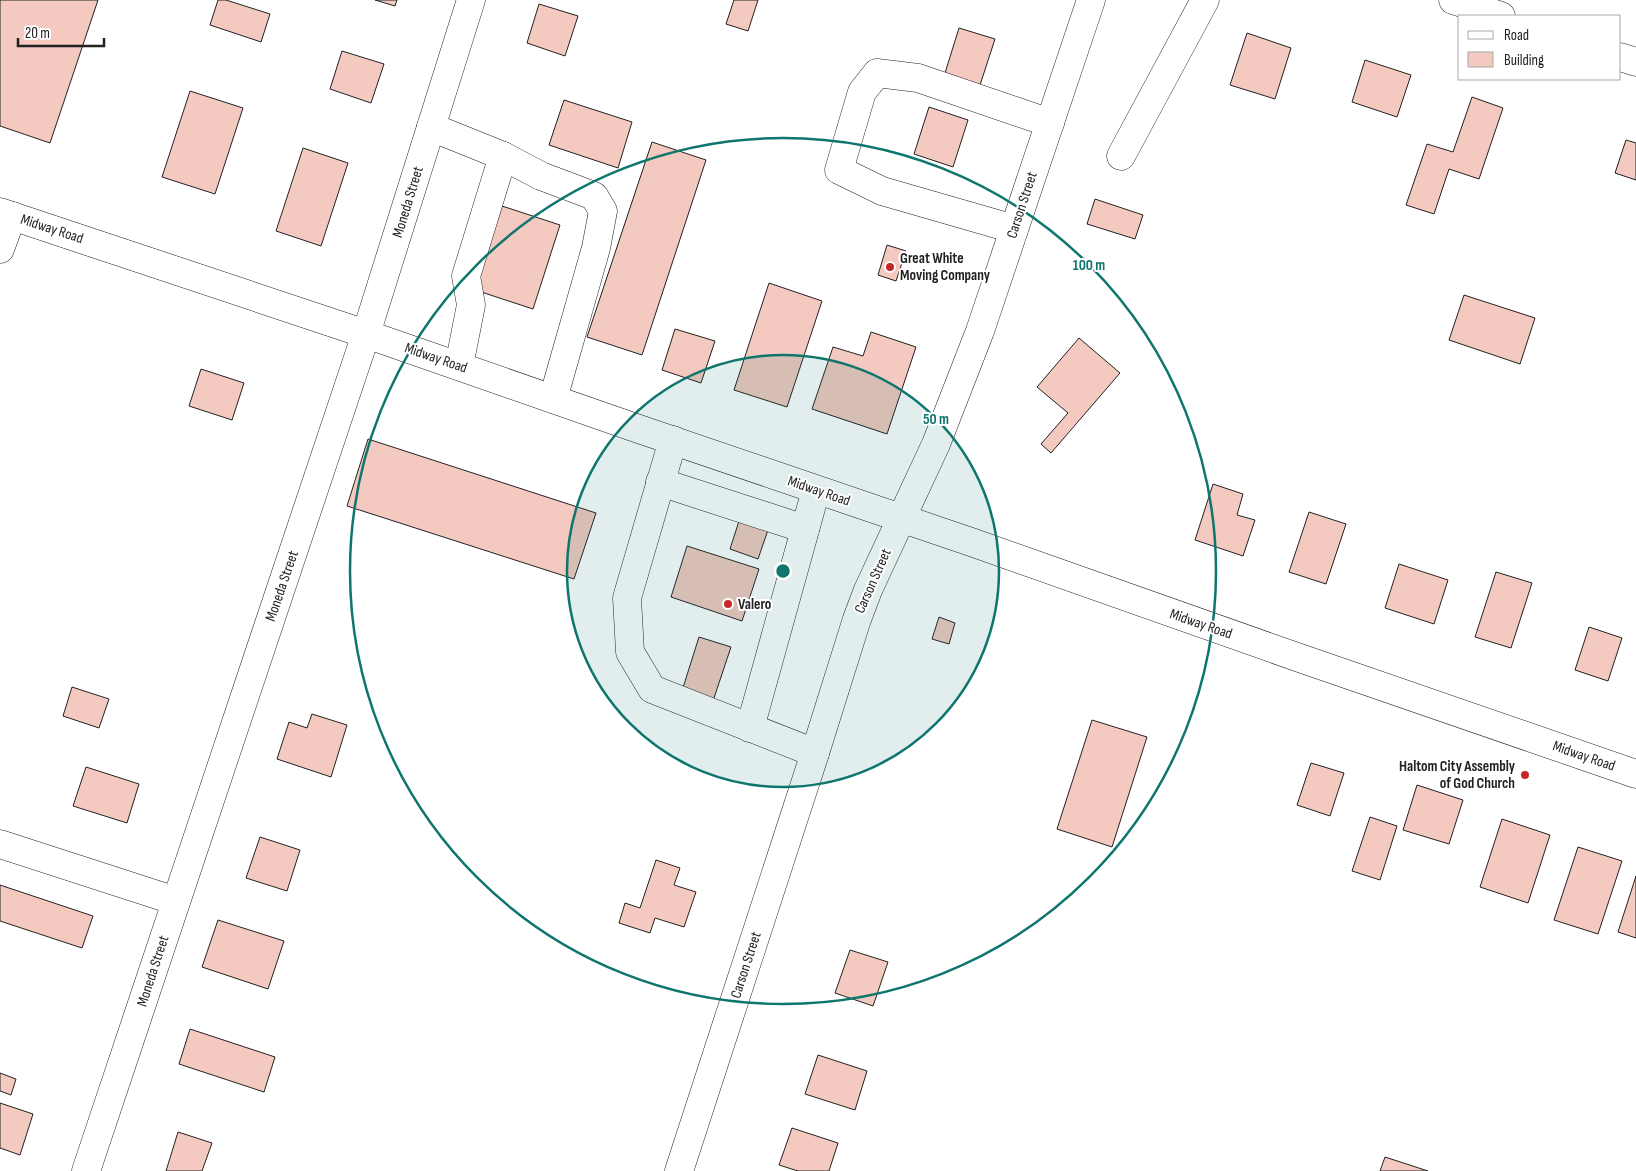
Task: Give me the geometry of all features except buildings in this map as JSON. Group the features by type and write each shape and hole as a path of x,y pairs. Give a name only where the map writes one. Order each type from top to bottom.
{"street":[{"name":"Moneda Street","path":"86,1171 366,334 471,0"},
{"name":"Carson Street","path":"679,1171 857,619 868,590 936,444 980,331 1091,0"},
{"path":"1121,156 1205,0"},
{"path":"1453,0 1498,15"},
{"path":"1621,56 1636,62"},
{"path":"1014,229 882,191 839,170 862,92 877,73 918,78 1050,123"},
{"path":"431,127 503,156 541,176 594,196 603,211 596,248 553,399"},
{"path":"459,366 471,305 466,276 503,156"},
{"path":"0,249 6,214"},
{"name":"Midway Road","path":"6,214 366,334 974,543 1636,774"},
{"path":"673,440 626,598 630,652 652,689 815,753"},
{"path":"660,482 805,529"},
{"path":"750,728 816,490"},
{"path":"0,844 176,901"}],"place":[{"name":"Great White Moving Company","path":"890,267"},
{"name":"Valero","path":"728,604"},
{"name":"Haltom City Assembly of God Church","path":"1525,775"}]}
